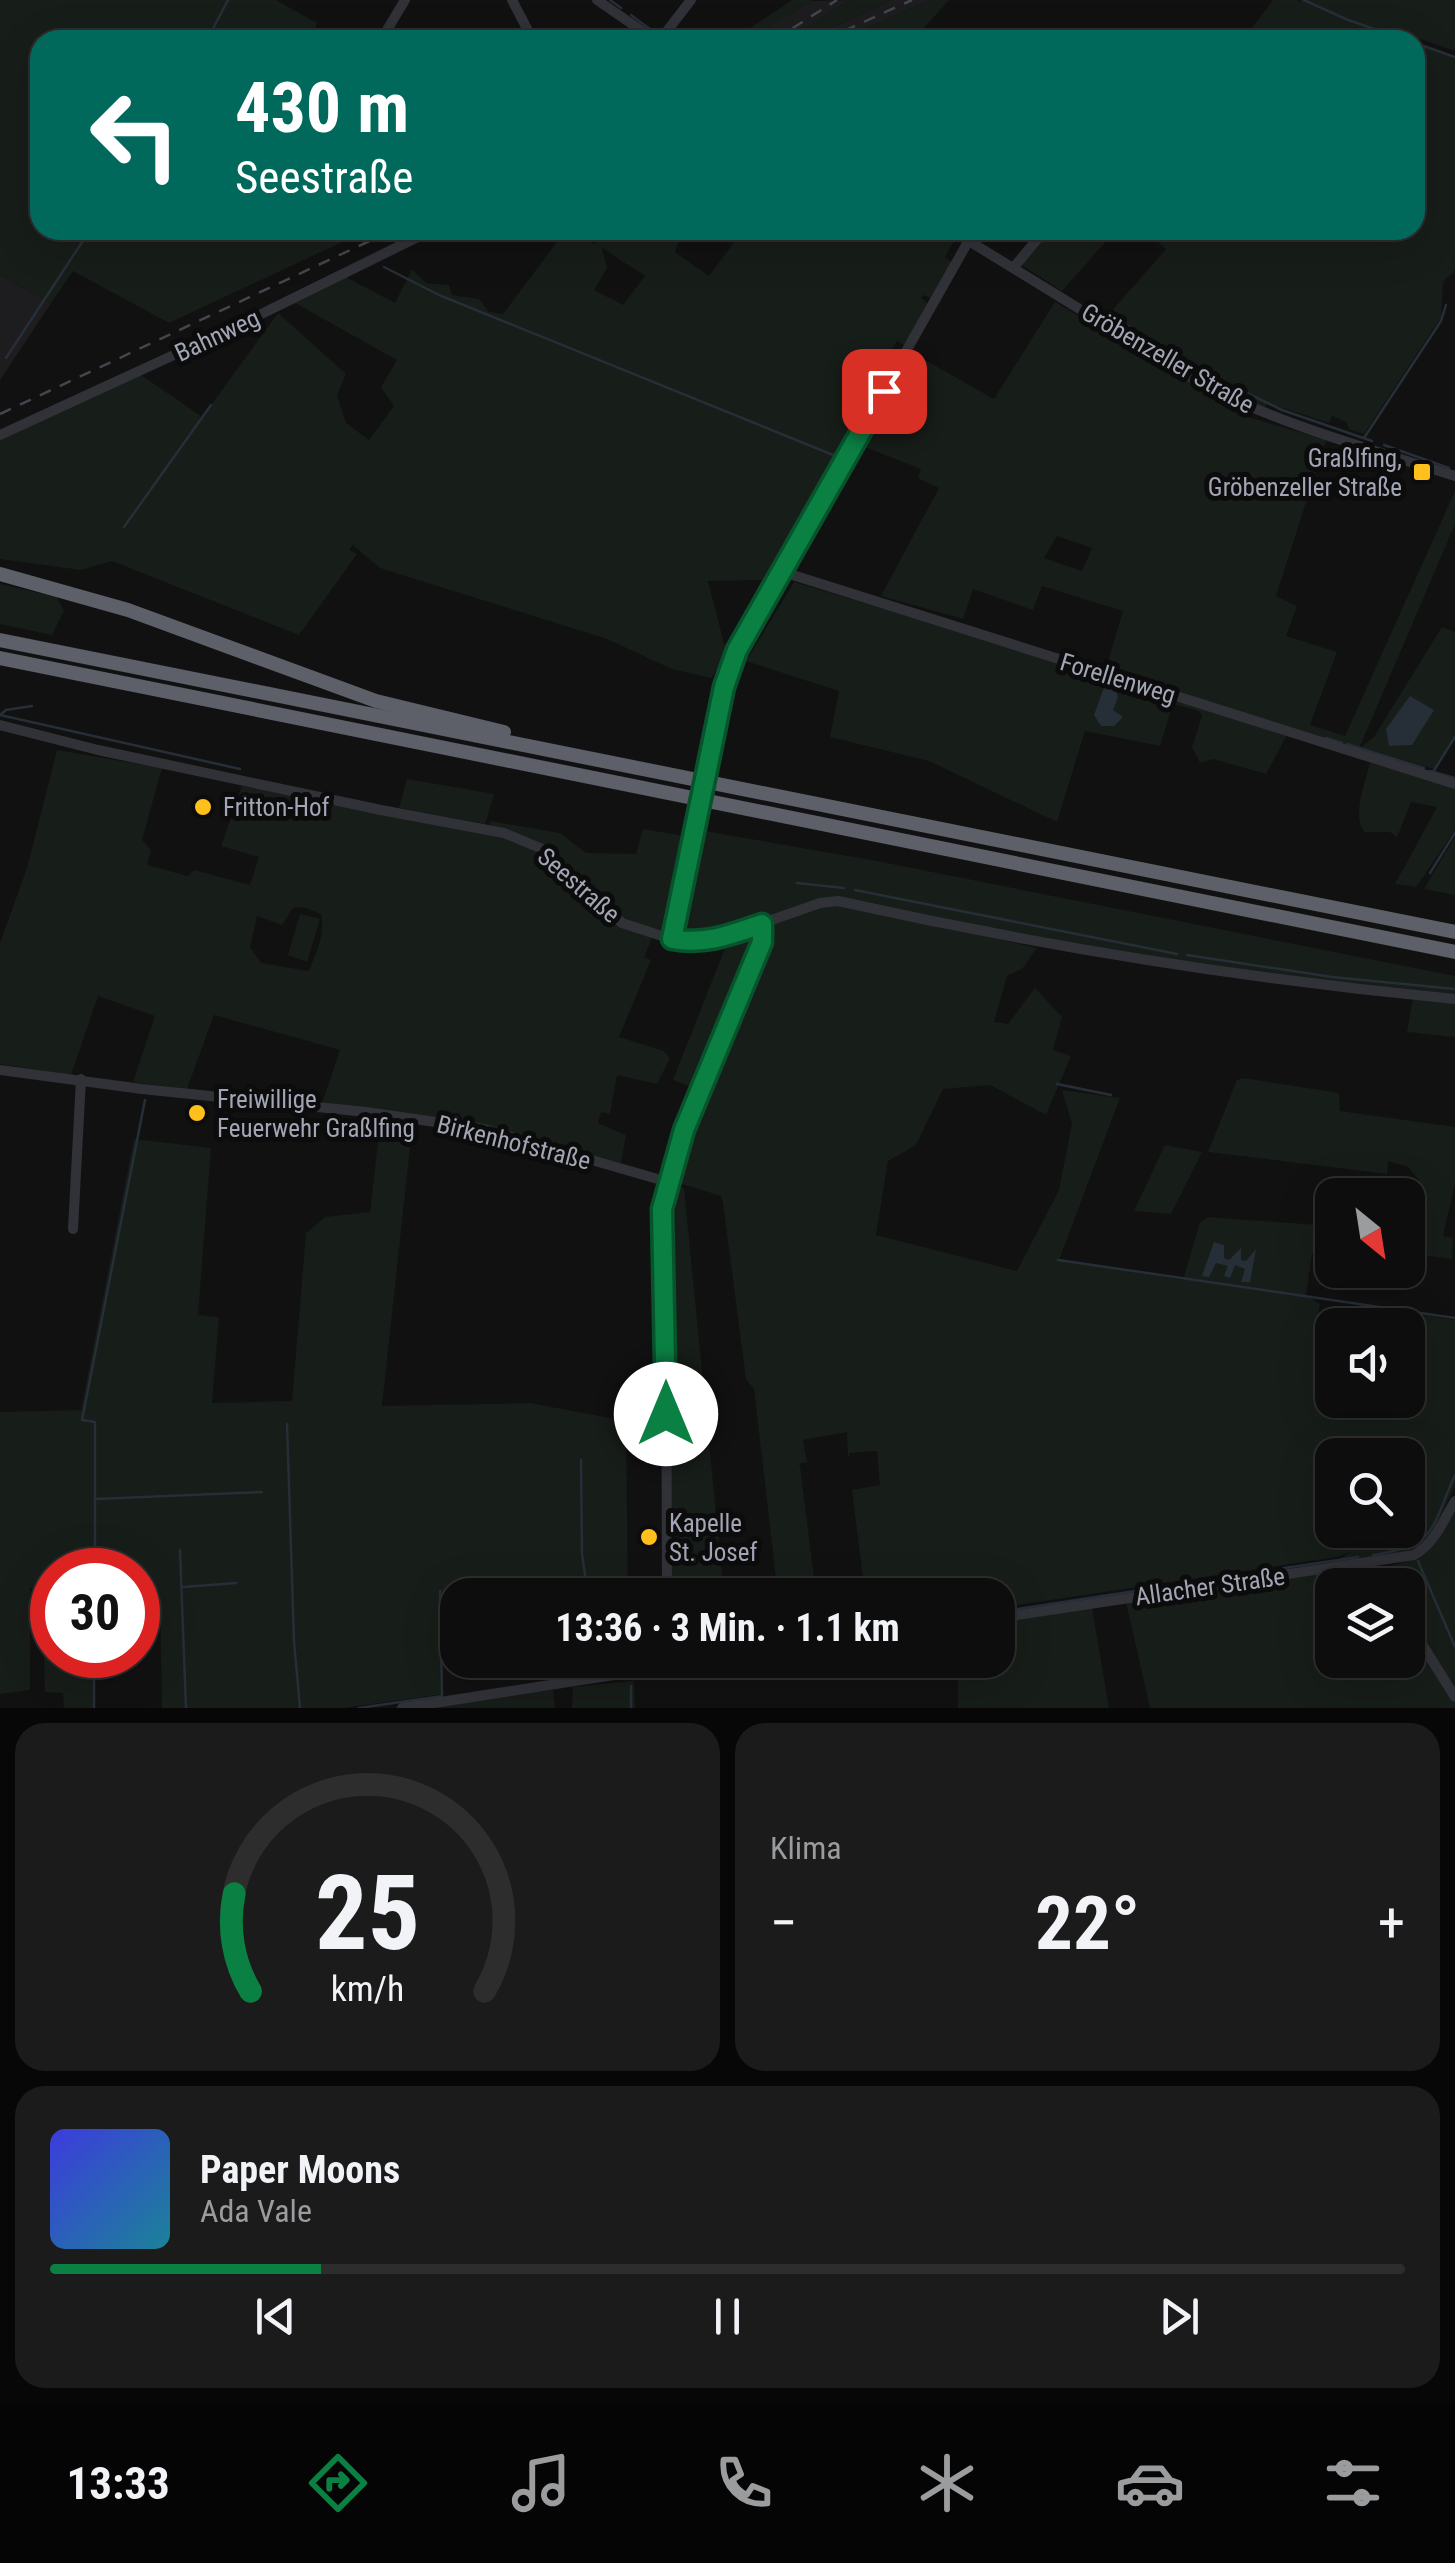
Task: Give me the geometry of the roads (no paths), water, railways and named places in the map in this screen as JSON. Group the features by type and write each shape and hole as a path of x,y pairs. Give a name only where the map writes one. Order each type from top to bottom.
{"highway":[{"path":"0,574 128,610 376,701 582,749 601,758"},
{"path":"0,640 1455,932"},
{"path":"0,658 1455,952"}],"street":[{"path":"387,30 405,0"},
{"path":"512,0 528,30"},
{"path":"597,0 642,30"},
{"path":"666,30 692,0"},
{"name":"Bahnweg","path":"0,435 412,240"},
{"path":"672,939 724,687 737,650 968,240"},
{"name":"Gröbenzeller Straße","path":"968,240 1239,403 1296,426 1455,476"},
{"path":"1014,267 1037,240"},
{"name":"Forellenweg","path":"780,571 1455,784"},
{"name":"Seestraße","path":"0,725 363,807 504,833 545,850 622,923 672,939 712,941 838,900 1056,948 1303,985 1455,999"},
{"path":"668,1578 666,1269 662,1209 684,1130 762,942 762,924"},
{"name":"Birkenhofstraße","path":"0,1070 366,1112 484,1130 668,1182"},
{"path":"73,1229 80,1079"},
{"name":"Allacher Straße","path":"1015,1616 1414,1555 1425,1548 1455,1501"},
{"path":"1425,1649 1455,1697"},
{"path":"402,1708 579,1678"}],"waterway":[{"path":"212,30 228,0"},
{"path":"610,0 621,8"},
{"path":"1304,0 1378,30"},
{"path":"631,15 651,30"},
{"path":"1425,46 1455,57"},
{"path":"6,358 83,240"},
{"path":"384,267 439,295 838,457"},
{"path":"1364,438 1441,321 1446,305"},
{"path":"1119,320 1197,369 1282,410 1372,441"},
{"path":"124,527 211,405"},
{"path":"1384,445 1449,468"},
{"path":"806,544 854,463 851,462"},
{"path":"791,570 799,555"},
{"path":"721,748 741,658 785,580"},
{"path":"0,715 6,710 32,706"},
{"path":"0,715 240,769"},
{"path":"1433,772 1455,737"},
{"path":"1326,738 1342,743"},
{"path":"1347,744 1424,768"},
{"path":"1430,771 1455,778"},
{"path":"1430,873 1455,833"},
{"path":"797,883 844,888"},
{"path":"855,890 1177,954"},
{"path":"1187,955 1332,977 1455,989"},
{"path":"1057,1084 1111,1095"},
{"path":"95,1548 95,1422 82,1420 145,1100"},
{"path":"1058,1260 1455,1318"},
{"path":"287,1424 300,1708"},
{"path":"581,1460 586,1578"},
{"path":"1373,1555 1421,1540 1435,1522 1455,1475"},
{"path":"95,1499 262,1492"},
{"path":"180,1550 186,1708"},
{"path":"1173,1585 1358,1557"},
{"path":"1418,1561 1455,1647"},
{"path":"183,1587 236,1583"},
{"path":"1015,1609 1168,1586"},
{"path":"94,1678 94,1708"},
{"path":"359,1708 442,1696 442,1678"},
{"path":"631,1686 631,1708"}],"railway":[{"path":"790,30 837,0"},
{"path":"846,30 912,0"},
{"path":"0,414 372,240"}],"place":[{"name":"Graßlfing, Gröbenzeller Straße","path":"1422,472"},
{"name":"Fritton-Hof","path":"203,807"},
{"name":"Freiwillige Feuerwehr Graßlfing","path":"197,1113"},
{"name":"Kapelle St. Josef","path":"649,1537"}]}
